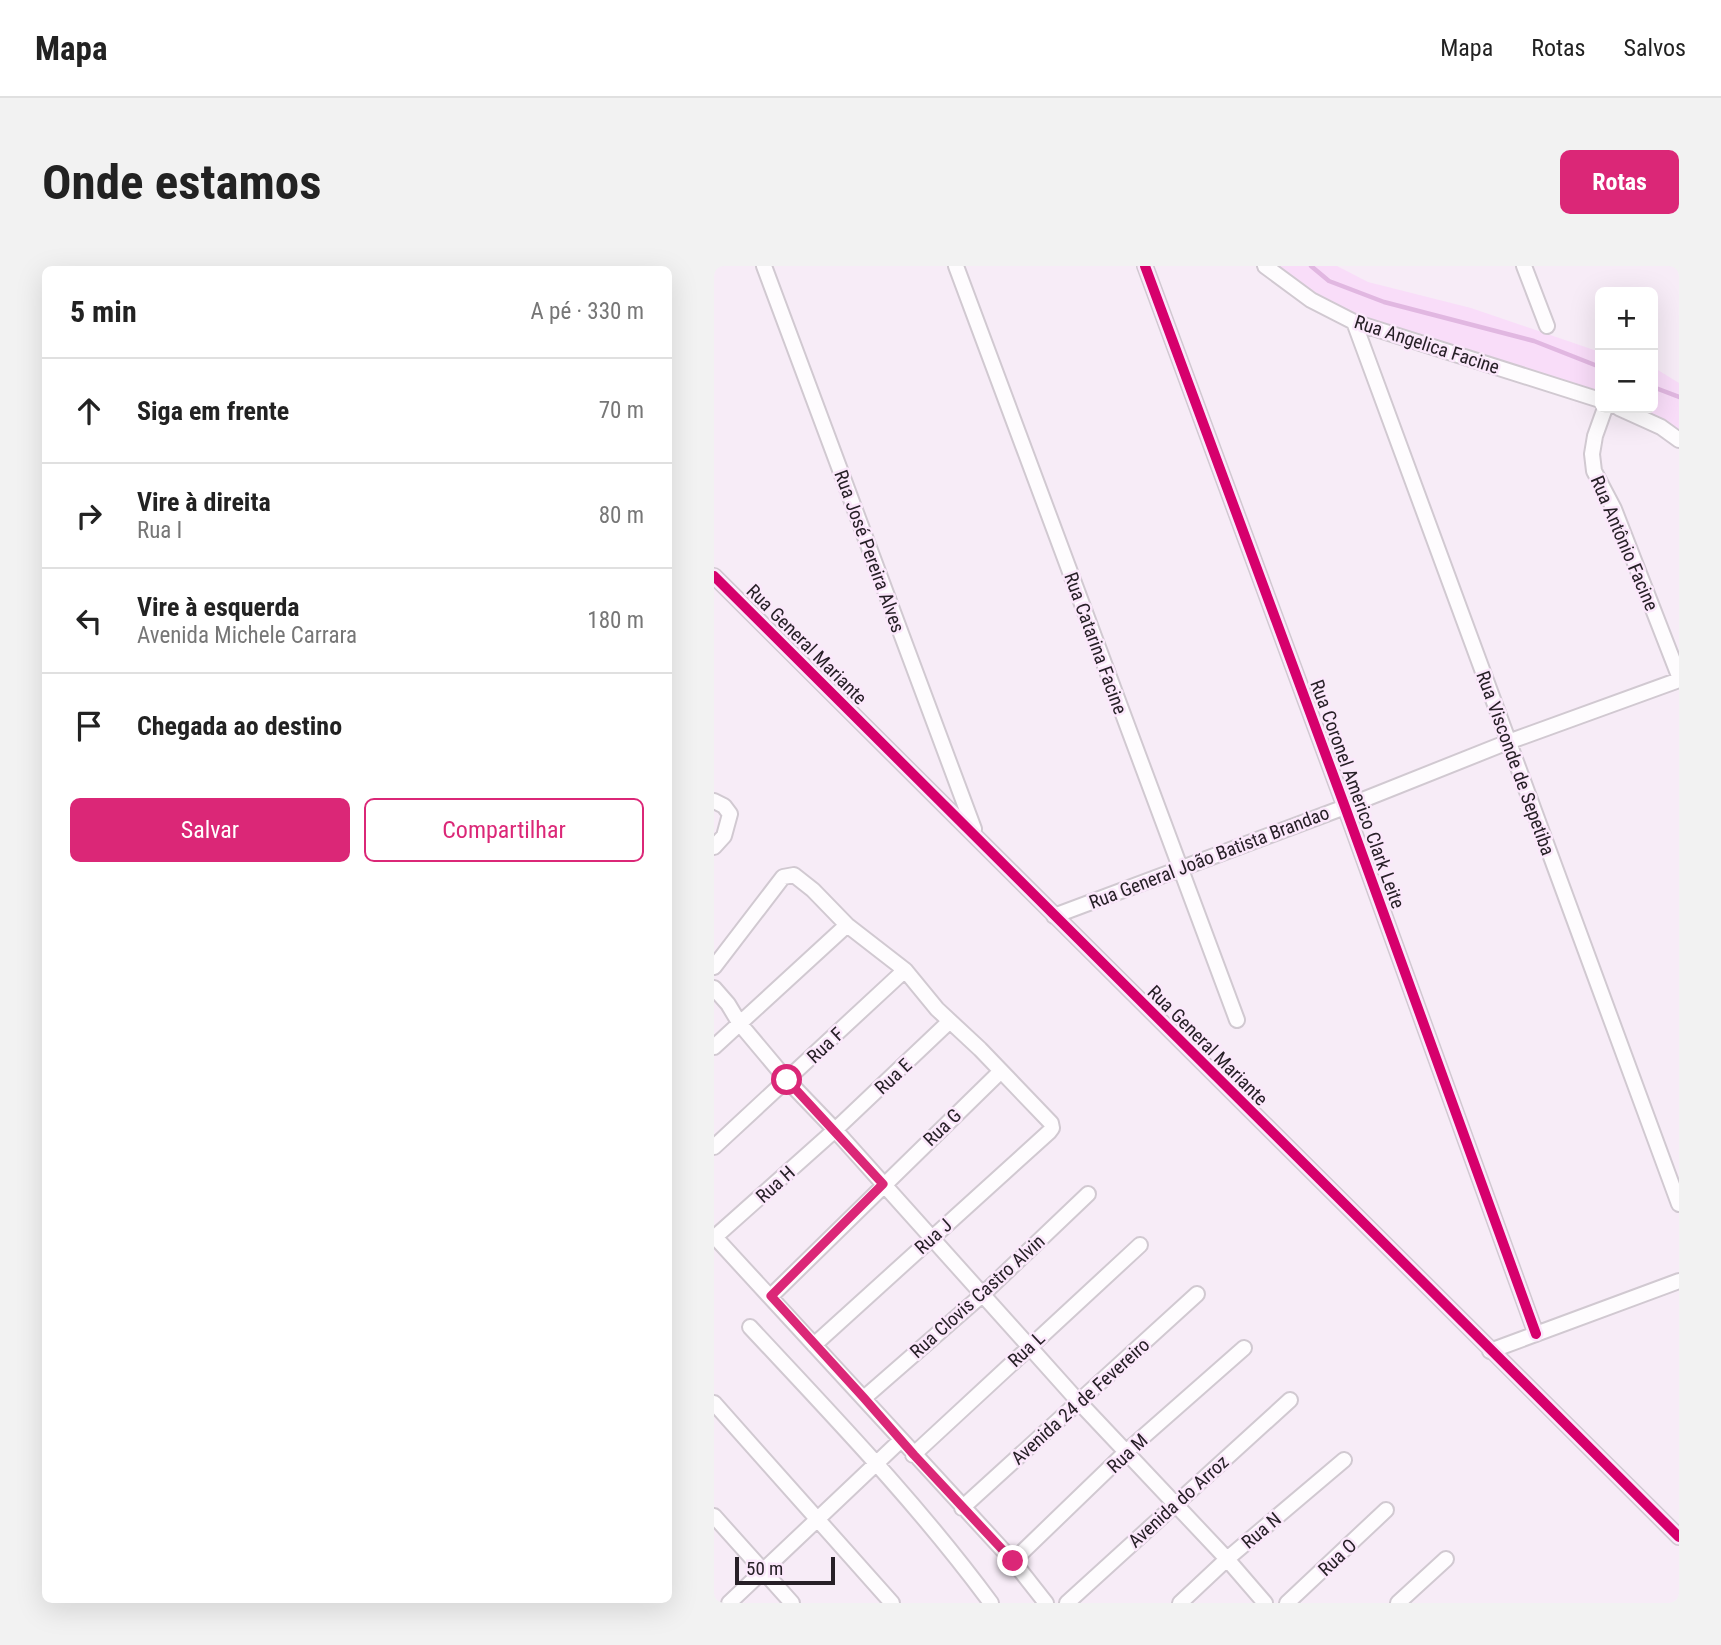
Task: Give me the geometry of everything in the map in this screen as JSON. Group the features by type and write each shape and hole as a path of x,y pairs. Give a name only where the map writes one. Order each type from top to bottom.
{"street":[{"name":"Rua José Pereira Alves","path":"764,266 976,835"},
{"name":"Rua Catarina Facine","path":"956,266 1237,1020"},
{"name":"Rua Coronel Americo Clark Leite","path":"1145,266 1536,1334"},
{"name":"Rua Angelica Facine","path":"1265,266 1311,300 1354,322 1595,398"},
{"path":"1524,266 1547,326"},
{"name":"Rua Visconde de Sepetiba","path":"1354,322 1679,1204"},
{"name":"Rua Antônio Facine","path":"1603,413 1592,454 1594,471 1614,509 1679,678"},
{"path":"1630,413 1661,427 1679,440"},
{"name":"Rua General Mariante","path":"714,576 1679,1537"},
{"name":"Rua General João Batista Brandao","path":"1054,916 1679,678"},
{"path":"714,801 724,806 730,814 719,841"},
{"path":"714,967 778,884 786,875 794,875 813,890 847,925 905,970 950,1021 1001,1071"},
{"path":"714,1047 847,925"},
{"name":"Rua F","path":"714,1147 905,970"},
{"path":"714,988 787,1080 1265,1603"},
{"name":"Rua E","path":"835,1130 950,1021"},
{"name":"Rua J","path":"814,1345 1052,1128 1051,1123 1001,1071"},
{"name":"Rua G","path":"771,1296 1001,1071"},
{"name":"Rua H","path":"715,1237 835,1130"},
{"name":"Rua Clovis Castro Alvin","path":"864,1398 982,1294 1088,1194"},
{"path":"715,1237 1013,1561 1046,1603"},
{"name":"Rua L","path":"914,1455 1140,1245"},
{"path":"1490,1351 1679,1281"},
{"name":"Avenida 24 de Fevereiro","path":"962,1508 1197,1294"},
{"path":"750,1327 884,1471 991,1603"},
{"name":"Rua M","path":"1013,1561 1127,1451 1244,1348"},
{"name":"Avenida do Arroz","path":"1067,1603 1290,1400"},
{"path":"714,1404 818,1517 892,1603"},
{"path":"729,1603 901,1440"},
{"name":"Rua N","path":"1180,1603 1227,1559 1344,1460"},
{"name":"Rua O","path":"1287,1603 1386,1510"},
{"path":"714,1516 792,1603"},
{"path":"1398,1603 1446,1559"}],"shaded area":[{"path":"1275,266 1309,266 1329,281 1384,303 1534,342 1595,366 1595,392 1385,326 1326,304"},
{"path":"1312,266 1337,266 1368,282 1471,308 1595,350 1595,365 1535,341 1390,304 1336,282"},
{"path":"1658,370 1679,383 1679,397 1658,389"},
{"path":"1658,390 1679,399 1679,434 1649,413 1658,413"}],"waterway":[{"path":"1311,266 1329,281 1384,302 1534,341 1595,365"},
{"path":"1658,389 1679,397"}],"cycle path":[{"path":"1145,266 1536,1334"},
{"path":"714,576 1679,1537"}],"route":[{"path":"787,1080 883,1184 771,1296 1013,1561"}]}
